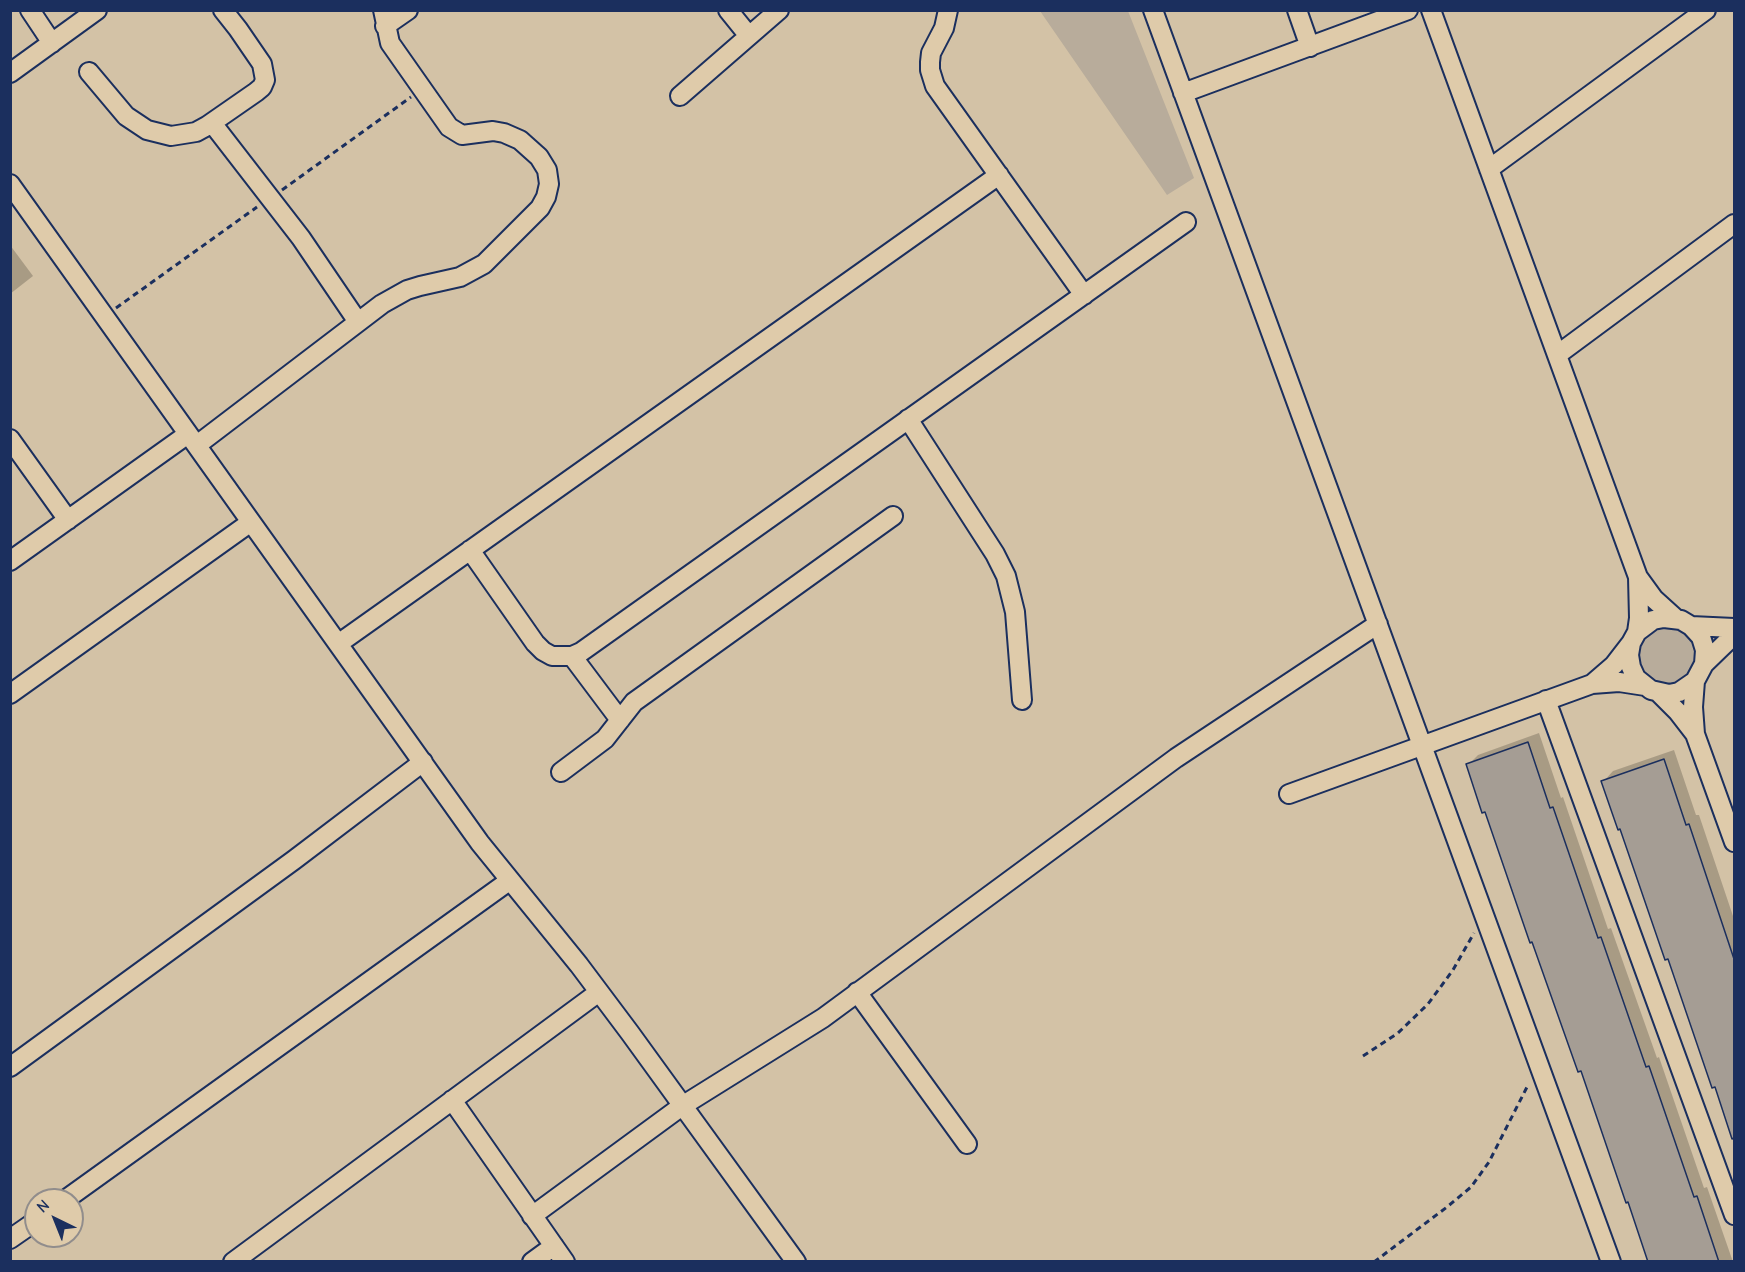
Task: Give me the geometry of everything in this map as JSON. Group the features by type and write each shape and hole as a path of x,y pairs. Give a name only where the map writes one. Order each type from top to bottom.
{"street":[{"path":"30,10 52,43"},
{"path":"10,73 97,10"},
{"path":"89,72 126,116 147,130 165,135 184,135 196,132 256,92 265,80 262,64 223,10"},
{"path":"10,561 68,520 193,440 382,304 420,286 460,277 484,264 540,208 549,184 544,163 520,140 504,133 493,131 462,135 449,127 395,52 390,43 384,18 408,10"},
{"path":"728,10 749,36"},
{"path":"680,96 779,10"},
{"path":"948,10 944,28 931,53 932,79 1084,295"},
{"path":"1153,10 1611,1262"},
{"path":"1297,10 1310,47"},
{"path":"1183,93 1408,10"},
{"path":"1431,10 1638,577 1654,599 1701,637 1705,650 1704,664"},
{"path":"1489,169 1706,10"},
{"path":"212,123 295,230 358,322"},
{"path":"338,644 999,175"},
{"path":"10,184 452,804 509,881 579,965 796,1262"},
{"path":"470,550 543,651 552,656 572,656 581,652 1186,222"},
{"path":"1557,355 1734,224"},
{"path":"908,419 995,554 1006,576 1015,612 1022,700"},
{"path":"10,439 68,520"},
{"path":"561,772 605,739 634,702 893,516"},
{"path":"10,694 251,522"},
{"path":"1638,577 1639,604 1629,655 1631,667 1636,678 1678,712 1695,734"},
{"path":"1592,684 1614,665 1634,637 1653,620 1664,618 1734,628"},
{"path":"532,1216 682,1106 823,1018 1176,758 1378,624"},
{"path":"1734,635 1704,664 1695,681 1693,707 1695,734 1734,842"},
{"path":"572,656 620,720"},
{"path":"1289,794 1592,684 1619,682 1652,690 1679,692 1695,681"},
{"path":"1546,700 1734,1215"},
{"path":"10,1067 423,762"},
{"path":"82,1188 509,881"},
{"path":"233,1262 599,992"},
{"path":"857,992 967,1144"},
{"path":"452,1100 565,1262"},
{"path":"10,1239 24,1229"},
{"path":"532,1262 554,1246"}],"path":[{"path":"1363,1056 1398,1033 1428,1004 1453,970 1484,915"},
{"path":"1374,1262 1453,1202 1481,1175 1538,1065"}],"shaded area":[{"path":"1040,11 1128,11 1194,178 1167,195"},
{"path":"1667,625 1684,630 1692,638 1697,655 1692,672 1684,680 1667,685 1650,680 1642,672 1637,655 1642,638 1650,630"}],"building":[{"path":"1528,742 1598,938 1601,937 1646,1067 1649,1066 1694,1197 1697,1196 1719,1262 1648,1262 1581,1071 1578,1072 1532,942 1530,943 1485,812 1482,813 1466,764"},
{"path":"1664,759 1686,825 1689,824 1734,959 1734,1138 1732,1139 1715,1087 1712,1088 1668,959 1665,960 1601,781"}]}
